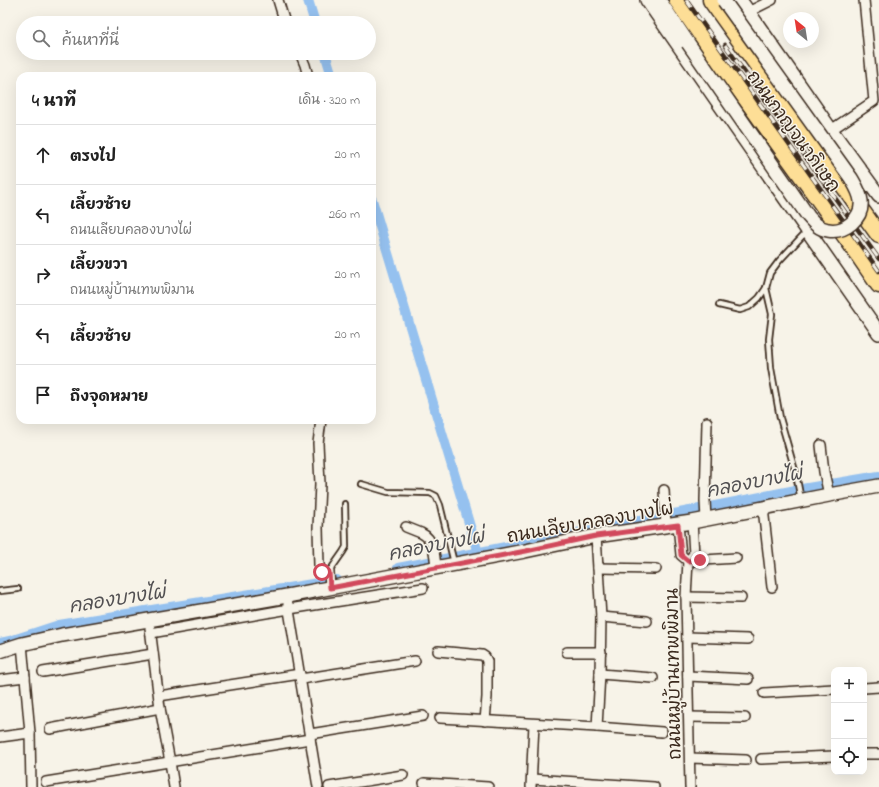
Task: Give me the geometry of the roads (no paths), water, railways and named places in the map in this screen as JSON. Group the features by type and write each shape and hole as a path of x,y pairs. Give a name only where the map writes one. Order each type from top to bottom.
{"highway":[{"name":"ถนนกาญจนาภิเษก","path":"677,0 879,285"},
{"name":"ถนนกาญจนาภิเษก","path":"720,0 879,236"}],"main road":[{"path":"647,0 879,333"},
{"path":"659,0 808,216 816,225 827,230 836,231 846,228 857,218 860,212 861,202 858,190 851,178 720,0"},
{"path":"740,0 879,196"},
{"name":"ถนนเลียบคลองบางไผ่","path":"0,651 22,644 62,635 150,627 288,602 329,579 526,551 596,536 692,522 706,517 764,508 828,492 879,486"}],"street":[{"path":"278,0 283,16"},
{"path":"748,12 772,0"},
{"path":"831,130 877,104 864,0"},
{"path":"302,60 307,72"},
{"path":"706,517 707,422"},
{"path":"320,424 318,443 320,478 318,528 319,566 322,572 329,579"},
{"path":"821,445 828,492"},
{"name":"ถนนหมู่บ้านเทพพิมาน","path":"664,490 665,506 670,524 681,555 688,561"},
{"path":"764,508 772,588"},
{"name":"ถนนหมู่บ้านเทพพิมาน","path":"690,787 686,597 688,561 694,554 692,522"},
{"path":"406,527 422,533 432,543 436,565"},
{"path":"596,536 601,617 601,652 596,727"},
{"path":"688,561 736,558"},
{"path":"598,568 656,569"},
{"path":"318,787 288,602 423,588"},
{"path":"686,597 741,598"},
{"path":"601,617 647,621"},
{"path":"150,627 160,708 174,787"},
{"path":"687,637 748,638"},
{"path":"22,644 30,733 31,787"},
{"path":"438,651 482,655 485,657 487,661 487,674 485,721"},
{"path":"567,652 601,652"},
{"path":"43,672 153,654"},
{"path":"159,696 415,661"},
{"path":"600,674 653,678"},
{"path":"688,676 748,679"},
{"path":"0,680 25,677"},
{"path":"867,688 879,687"},
{"path":"764,693 831,689"},
{"path":"50,729 160,708"},
{"path":"46,782 170,762 422,716"},
{"path":"689,717 745,718"},
{"path":"440,718 662,732"},
{"path":"534,724 531,783 654,787"},
{"path":"0,737 30,733"},
{"path":"867,754 879,754"},
{"path":"761,759 831,756"},
{"path":"690,758 746,760"},
{"path":"329,787 403,775"},
{"path":"424,783 488,787"}],"lane":[{"path":"719,304 740,310 749,307 759,298 766,288 770,273 779,261 807,230"},
{"path":"834,269 874,317"},
{"path":"766,288 772,314 769,338 780,418 796,474 801,498"},
{"path":"361,484 388,492 430,493 436,496 440,505 454,562"},
{"path":"329,579 346,546 345,504"},
{"path":"0,591 18,589"}],"waterway":[{"path":"308,0 313,16"},
{"path":"327,60 331,72"},
{"path":"376,213 478,553"},
{"name":"คลองบางไผ่","path":"398,568 796,490 879,476"},
{"name":"คลองบางไผ่","path":"0,643 59,625 337,580"}],"railway":[{"path":"686,0 879,271"},
{"path":"725,45 879,259"}]}
